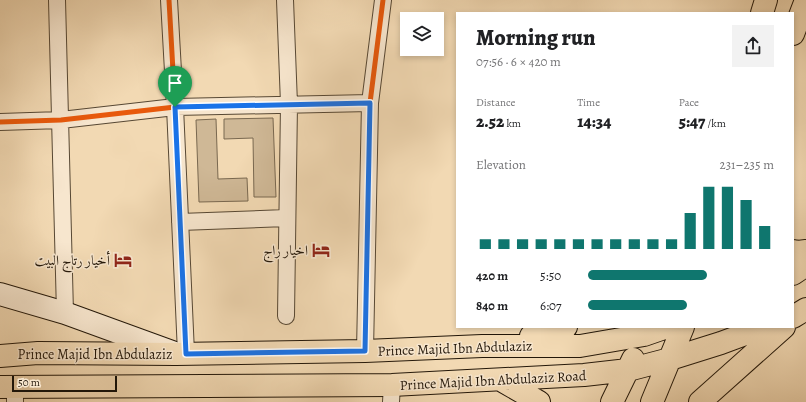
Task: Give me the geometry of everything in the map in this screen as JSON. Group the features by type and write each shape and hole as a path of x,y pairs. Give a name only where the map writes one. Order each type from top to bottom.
{"main road":[{"path":"762,12 766,0"},
{"path":"794,31 806,0"},
{"path":"794,251 806,251"},
{"path":"794,273 806,265"},
{"path":"482,346 564,328"},
{"name":"Prince Majid Ibn Abdulaziz","path":"0,356 38,353 181,354 365,351 482,346 580,346 662,328"},
{"path":"652,402 683,328"},
{"name":"Prince Majid Ibn Abdulaziz Road","path":"10,392 391,394 502,380 584,375 628,370 721,343 761,328"},
{"path":"700,402 784,328"},
{"path":"612,402 645,331"},
{"path":"502,380 538,402"}],"street":[{"path":"57,0 65,313"},
{"path":"0,294 65,313 181,354 180,222 169,0"},
{"path":"285,0 289,104 286,218 286,316"},
{"path":"365,351 370,103 383,0"},
{"path":"0,122 60,120 175,107 370,103"},
{"path":"180,222 286,218"}],"shaded area":[{"path":"273,118 276,197 254,197 253,138 224,139 224,119"},
{"path":"216,119 218,179 247,178 248,201 199,202 196,120"}],"cycle path":[{"path":"169,0 186,353"},
{"path":"365,351 370,103 383,0"},
{"path":"0,122 61,120 175,107 370,103"}],"place":[{"name":"اخيار راج","path":"321,250"},
{"name":"أخيار رتاج البيت","path":"123,260"}],"route":[{"path":"370,103 365,351 186,354 175,107 370,103"}]}
